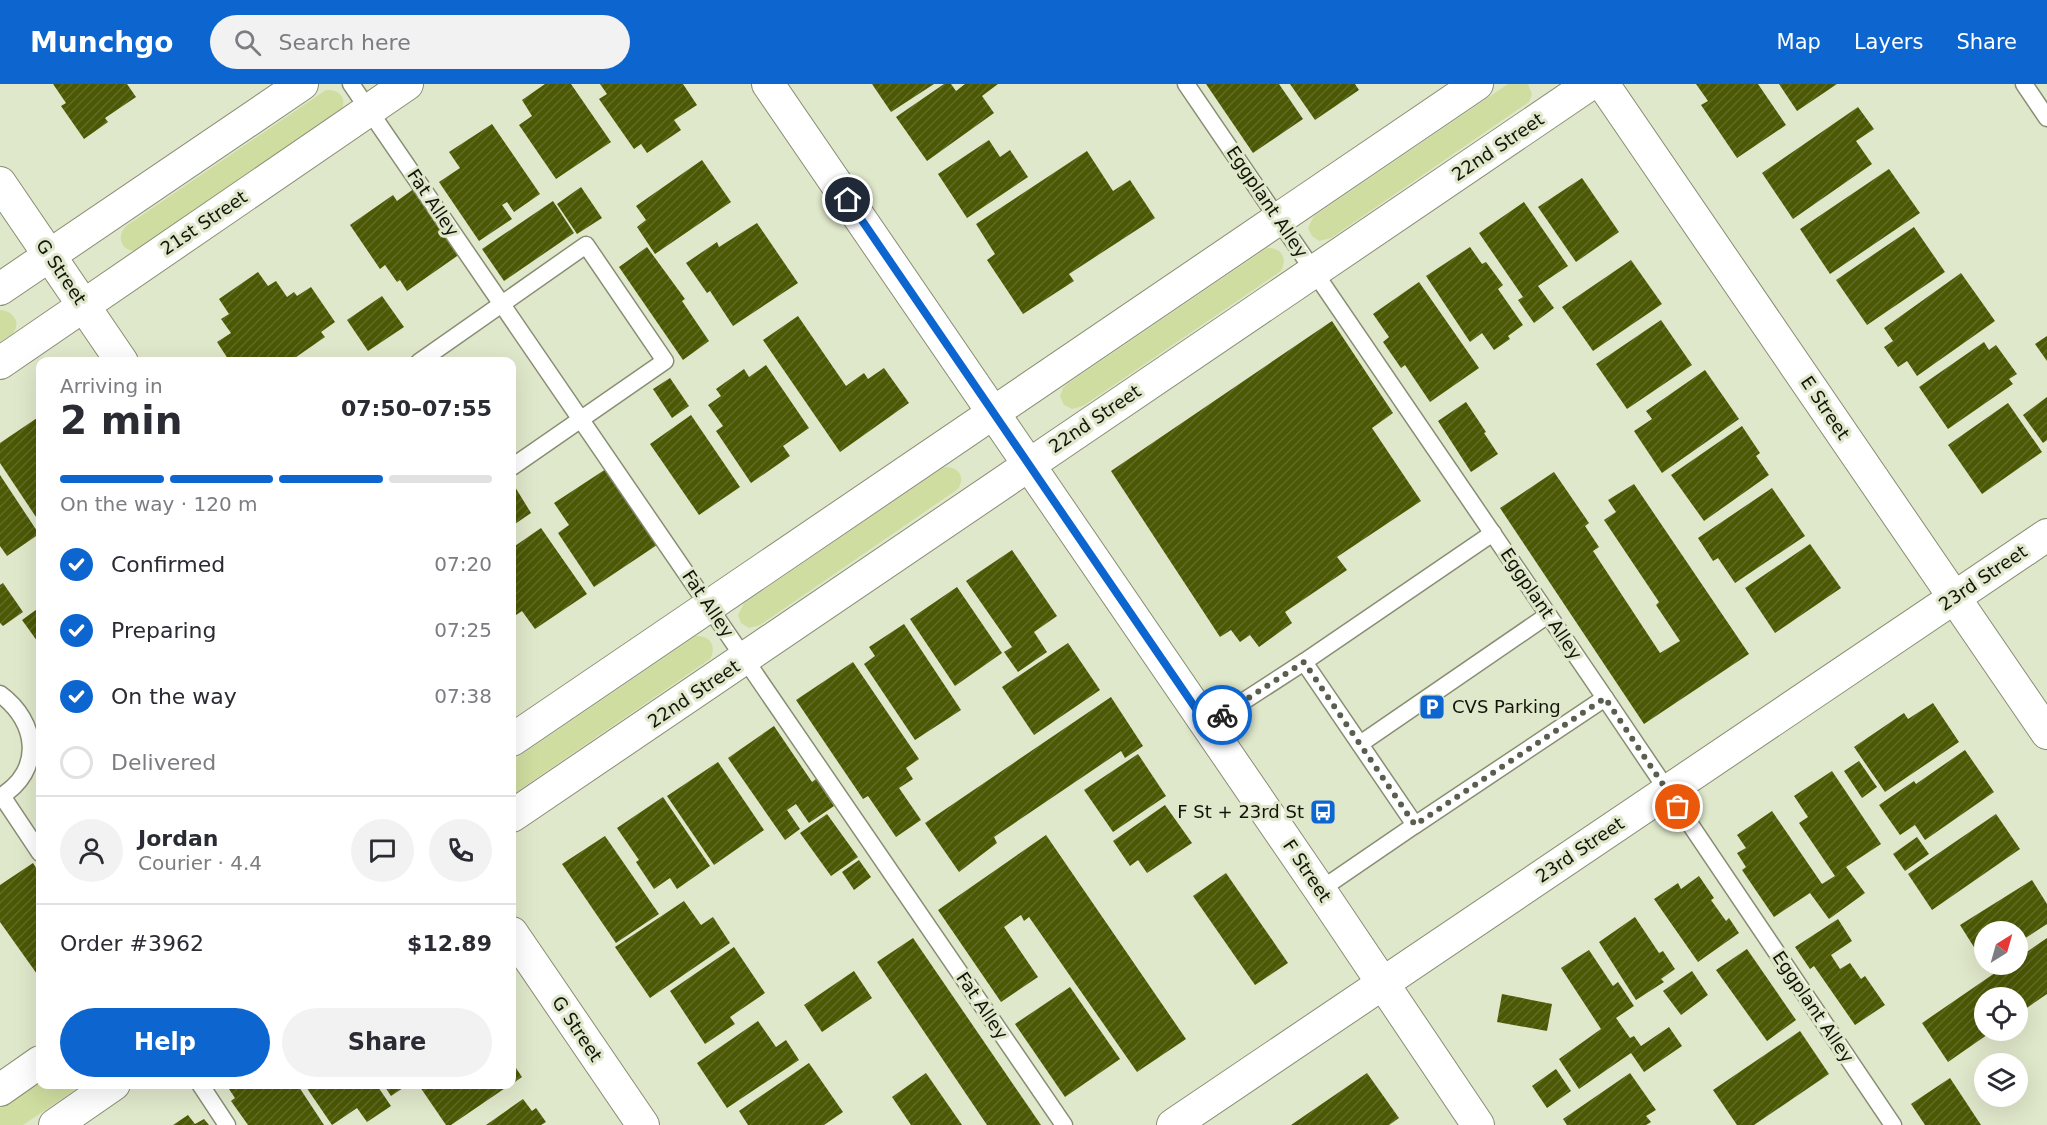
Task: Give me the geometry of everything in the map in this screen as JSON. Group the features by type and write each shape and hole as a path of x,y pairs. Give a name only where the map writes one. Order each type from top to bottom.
{"street":[{"path":"0,289 302,84"},
{"name":"21st Street","path":"0,363 407,84"},
{"name":"F Street","path":"768,84 1320,890 1478,1125"},
{"path":"516,737 1477,84"},
{"name":"22nd Street","path":"516,813 746,660 1590,84"},
{"name":"E Street","path":"1603,84 2047,733"},
{"name":"G Street","path":"0,183 119,357"},
{"name":"23rd Street","path":"1173,1125 2047,535"},
{"name":"G Street","path":"516,939 643,1125"},
{"path":"0,1090 36,1065"},
{"path":"55,1125 107,1089"}],"lane":[{"name":"Fat Alley","path":"351,84 1064,1125"},
{"name":"Eggplant Alley","path":"1186,84 1893,1125"},
{"path":"2024,84 2047,118"},
{"path":"426,357 586,245 665,360 516,463"},
{"path":"1207,725 1493,533"},
{"path":"1360,744 1548,615"},
{"path":"1304,662 1415,825"},
{"path":"0,694 14,704 25,720 30,738 30,758 22,776 10,791 1,796 36,847"},
{"path":"1320,890 1605,698"},
{"path":"203,1089 227,1125"}],"green space":[{"path":"1508,84 1528,84 1532,94 1529,102 1331,238 1319,241 1312,236 1308,228 1314,216"},
{"path":"326,90 336,91 342,96 343,104 340,113 136,251 124,246 121,235 126,226"},
{"path":"1267,248 1276,249 1282,254 1284,262 1281,271 1083,406 1072,409 1064,405 1060,396 1067,384"},
{"path":"0,310 8,312 15,318 16,326 12,334 0,342"},
{"path":"944,467 953,468 959,473 961,480 958,489 760,625 749,628 741,623 738,615 744,603"},
{"path":"696,636 705,637 711,642 713,650 710,659 516,792 516,758"},
{"path":"36,1083 36,1089 76,1089 23,1125 0,1125 0,1108"}],"building":[{"path":"53,84 127,84 136,97 105,118 108,122 84,139 61,106 66,103"},
{"path":"545,84 571,84 611,142 556,179 519,125 532,116 522,100"},
{"path":"600,84 683,84 697,105 674,120 681,130 647,153 641,144 634,149 599,99 607,94"},
{"path":"872,84 934,84 891,112"},
{"path":"944,84 951,84 956,91 965,84 998,84 982,96 994,113 927,161 896,117"},
{"path":"1206,84 1279,84 1303,119 1253,153"},
{"path":"1290,84 1355,84 1359,90 1315,120"},
{"path":"1696,84 1758,84 1786,125 1737,158 1701,105 1708,101"},
{"path":"1779,84 1837,84 1797,111"},
{"path":"1858,107 1874,129 1856,141 1872,164 1793,219 1762,173"},
{"path":"492,124 540,194 514,212 507,202 502,205 512,219 479,241 439,182 460,168 449,152"},
{"path":"989,140 1000,157 1010,150 1028,177 967,218 938,174"},
{"path":"1087,151 1113,191 1130,180 1155,218 1069,274 1074,281 1023,314 987,260 995,254 976,224"},
{"path":"702,160 731,202 655,254 637,227 646,220 636,206"},
{"path":"1889,169 1920,213 1830,274 1800,229"},
{"path":"1582,178 1619,232 1576,262 1538,207"},
{"path":"581,187 602,218 577,234 557,204"},
{"path":"415,188 460,254 407,291 400,280 397,282 385,265 380,269 350,225 393,195 397,201"},
{"path":"553,201 574,233 504,281 482,249"},
{"path":"1524,202 1568,266 1538,286 1554,308 1534,323 1518,300 1523,297 1479,233"},
{"path":"757,223 798,283 733,326 710,291 707,293 686,263 717,242 719,247"},
{"path":"1914,227 1945,272 1867,325 1836,280"},
{"path":"647,247 685,299 682,301 709,341 683,360 619,267"},
{"path":"1470,247 1482,264 1486,262 1503,285 1498,289 1523,325 1508,336 1510,339 1494,350 1482,333 1470,342 1426,276"},
{"path":"1631,260 1662,304 1593,351 1562,307"},
{"path":"258,272 268,286 276,281 287,297 294,292 297,296 311,287 335,322 321,332 325,337 296,357 227,357 217,342 231,333 221,319 229,314 219,299"},
{"path":"1961,273 1995,321 1917,376 1907,361 1898,367 1884,347 1893,341 1884,328"},
{"path":"1419,282 1479,368 1430,402 1405,365 1401,368 1383,342 1389,337 1373,314"},
{"path":"382,296 404,327 368,351 347,320"},
{"path":"798,316 846,386 864,373 868,379 884,368 909,403 840,452 763,340"},
{"path":"1661,320 1692,365 1627,409 1596,364"},
{"path":"1332,321 1393,413 1372,428 1421,501 1337,557 1347,570 1285,612 1292,623 1259,647 1250,635 1240,642 1231,630 1220,637 1111,471"},
{"path":"2047,336 2047,361 2035,344"},
{"path":"1984,342 1989,350 1996,345 2017,374 2009,379 2013,384 1948,429 1919,387"},
{"path":"766,365 809,428 783,446 790,456 751,483 716,431 723,426 708,405 721,396 716,389 744,369 749,377"},
{"path":"1705,370 1739,419 1662,473 1634,431 1652,419 1646,411"},
{"path":"670,378 689,406 672,418 653,389"},
{"path":"2047,397 2047,440 2043,443 2023,415"},
{"path":"1466,402 1498,454 1471,472 1438,421"},
{"path":"2008,403 2042,452 1982,494 1948,445"},
{"path":"691,415 740,487 699,515 650,444"},
{"path":"36,419 36,517 0,463 0,443"},
{"path":"1742,426 1760,453 1756,456 1769,475 1704,521 1671,475"},
{"path":"609,467 660,543 594,587 558,533 569,525 554,503"},
{"path":"1554,472 1589,523 1585,526 1599,547 1593,551 1660,653 1680,641 1656,605 1659,602 1604,520 1616,512 1608,500 1634,484 1749,654 1644,724 1500,508"},
{"path":"0,475 36,529 36,536 7,556 0,546"},
{"path":"1772,488 1805,536 1735,583 1718,558 1713,561 1698,538"},
{"path":"516,489 531,513 516,523"},
{"path":"541,528 587,594 535,629 522,611 516,615 516,545"},
{"path":"1810,544 1841,588 1775,633 1745,588"},
{"path":"1012,550 1057,616 1034,632 1047,652 1018,672 1004,652 1012,647 966,581"},
{"path":"3,583 23,612 3,626 0,623 0,585"},
{"path":"957,587 1002,653 955,686 910,619"},
{"path":"36,610 36,639 22,620"},
{"path":"904,624 961,710 915,740 864,664 875,656 869,647"},
{"path":"1068,643 1100,690 1034,735 1002,687"},
{"path":"853,662 919,759 906,768 913,779 899,788 921,820 896,837 868,796 863,799 796,700"},
{"path":"1111,697 1143,746 1125,758 1121,751 994,837 997,843 959,872 925,823"},
{"path":"1933,703 1959,742 1885,792 1854,747 1904,713 1908,719"},
{"path":"774,726 812,782 816,779 834,806 809,823 796,804 787,810 800,829 785,840 728,758"},
{"path":"1965,750 1994,792 1925,840 1915,825 1900,835 1879,805 1914,781 1916,784"},
{"path":"1138,754 1166,796 1113,832 1084,790"},
{"path":"1859,761 1877,787 1862,798 1844,771"},
{"path":"718,762 764,830 714,865 667,796"},
{"path":"1832,771 1881,844 1846,867 1865,893 1829,919 1810,893 1774,917 1742,870 1746,867 1737,853 1746,848 1737,835 1772,811 1822,884 1835,876 1799,823 1808,817 1794,796"},
{"path":"663,797 710,866 677,889 670,878 654,889 636,862 639,860 617,828"},
{"path":"1165,805 1192,843 1147,873 1138,860 1130,866 1113,841"},
{"path":"827,814 858,857 831,876 800,833"},
{"path":"1996,814 2020,849 1932,910 1908,874"},
{"path":"1046,835 1186,1039 1137,1072 1029,917 1024,921 1021,915 1004,927 1038,977 1001,1002 938,910"},
{"path":"605,836 659,914 616,943 562,864"},
{"path":"1917,837 1929,854 1905,871 1893,854"},
{"path":"859,860 871,877 854,890 842,872"},
{"path":"33,863 36,868 36,973 0,922 0,885"},
{"path":"1226,873 1288,963 1255,985 1193,896"},
{"path":"1699,876 1714,898 1711,900 1726,921 1729,918 1739,933 1698,962 1654,899 1678,883 1681,889"},
{"path":"2032,880 2047,904 2047,924 2028,936 2028,921 1974,921 1974,947 1960,925"},
{"path":"684,901 701,925 713,917 730,943 650,998 615,947"},
{"path":"1635,917 1659,953 1663,951 1675,969 1661,979 1664,982 1636,1000 1599,942"},
{"path":"1838,919 1852,941 1831,955 1840,969 1850,963 1861,979 1865,976 1885,1005 1855,1025 1814,966 1810,969 1795,947"},
{"path":"913,938 1041,1125 987,1125 877,962"},
{"path":"2047,938 2047,994 2028,1007 2028,987 1974,987 1992,975 2028,975 2028,951"},
{"path":"734,947 765,993 730,1017 735,1024 705,1044 670,991"},
{"path":"1747,949 1796,1020 1767,1041 1716,970"},
{"path":"1589,950 1613,986 1618,982 1634,1006 1616,1018 1630,1038 1634,1036 1641,1046 1669,1027 1682,1046 1644,1072 1631,1053 1579,1089 1559,1059 1601,1029 1561,968"},
{"path":"854,971 872,998 822,1032 804,1005"},
{"path":"1692,971 1708,995 1681,1015 1663,991"},
{"path":"1070,987 1120,1059 1065,1097 1015,1024"},
{"path":"1974,987 1974,1041 1978,1041 1948,1062 1922,1023"},
{"path":"1502,994 1552,1004 1547,1031 1497,1022"},
{"path":"758,1021 776,1047 786,1040 799,1060 727,1108 697,1063"},
{"path":"1800,1031 1829,1074 1754,1125 1737,1125 1713,1090"},
{"path":"809,1063 843,1112 824,1125 748,1125 739,1111"},
{"path":"516,1068 522,1077 516,1081"},
{"path":"1556,1069 1571,1091 1547,1108 1532,1086"},
{"path":"926,1073 962,1125 911,1125 892,1097"},
{"path":"1367,1073 1399,1118 1389,1125 1291,1125"},
{"path":"1630,1073 1656,1110 1646,1116 1651,1122 1646,1125 1567,1125 1563,1119"},
{"path":"1950,1078 1981,1125 1925,1125 1911,1104"},
{"path":"229,1089 300,1089 324,1125 248,1125 231,1101 235,1098"},
{"path":"307,1089 379,1089 391,1106 367,1122 357,1108 332,1125"},
{"path":"386,1089 402,1089 391,1096"},
{"path":"421,1089 504,1089 451,1125 446,1125"},
{"path":"523,1099 532,1111 536,1108 546,1122 541,1125 486,1125"},
{"path":"188,1115 195,1124 204,1119 209,1125 173,1125"}],"way so far":[{"path":"1222,715 1304,662 1415,825 1605,698 1678,807"}],"place":[{"name":"CVS Parking","path":"1432,707"},
{"name":"F St + 23rd St","path":"1323,812"}],"route":[{"path":"848,200 1207,725 1222,715"}]}
